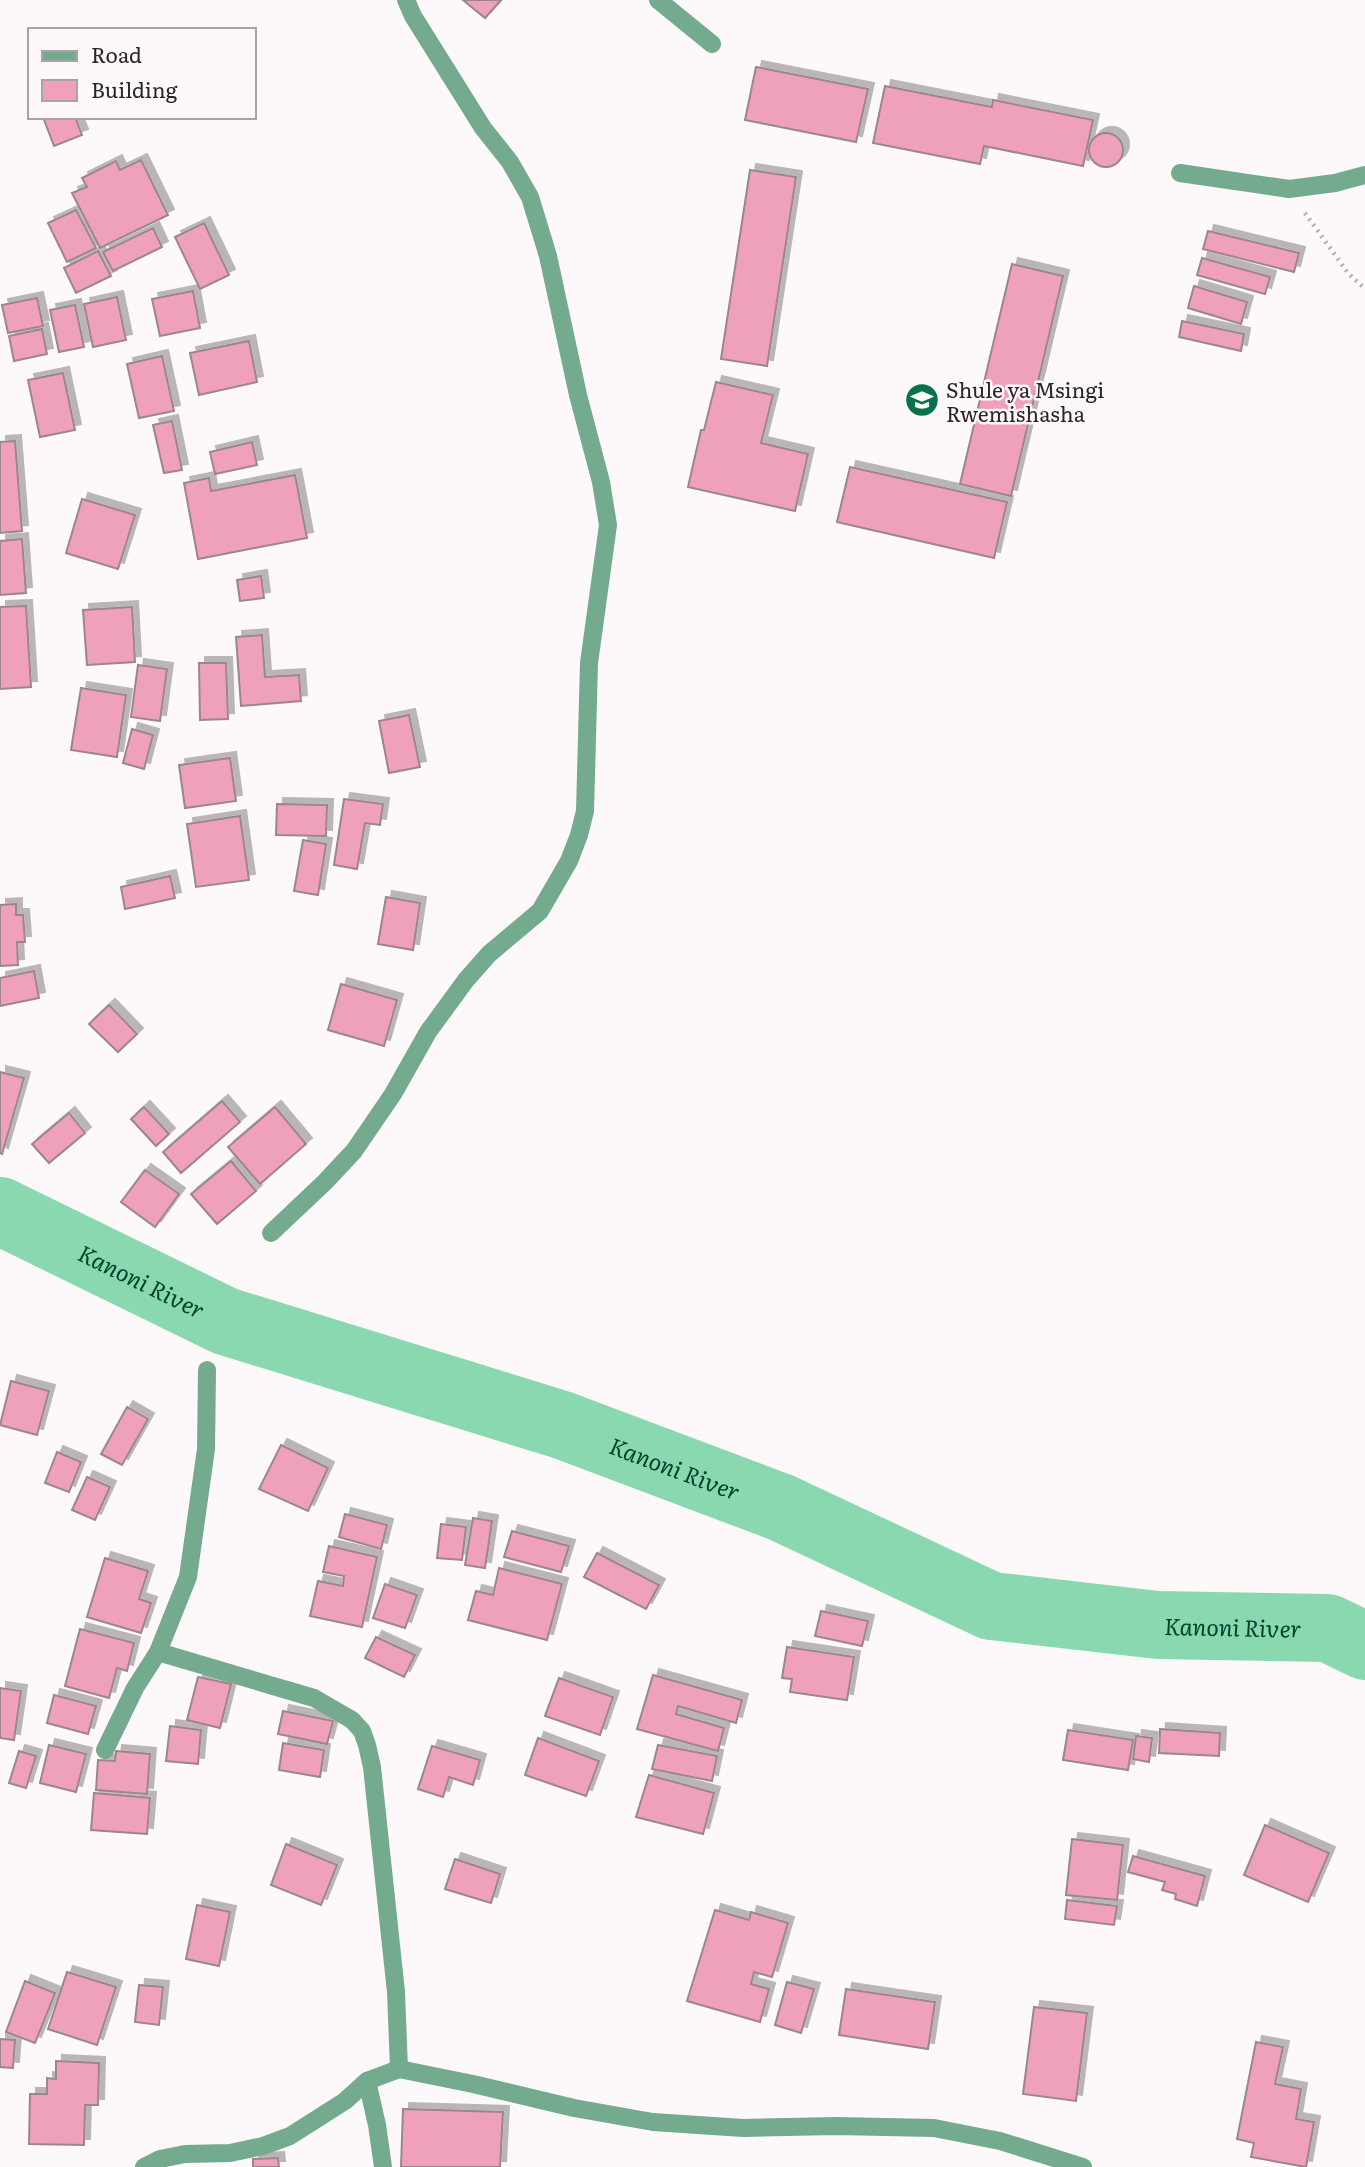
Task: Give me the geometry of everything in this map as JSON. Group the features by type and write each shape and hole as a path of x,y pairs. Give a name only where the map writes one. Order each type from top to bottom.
{"street":[{"path":"271,1233 326,1182 354,1151 393,1094 428,1032 466,980 489,954 540,911 569,861 585,811 589,663 608,525 601,482 578,395 548,256 530,197 510,162 483,128 413,16 406,0"},
{"path":"658,0 712,44"},
{"path":"1180,173 1289,190 1365,175"},
{"path":"104,1750 135,1688 158,1652 188,1577 206,1449 207,1370"},
{"path":"158,1652 314,1698 352,1720 362,1731 372,1767 396,1992 399,2069"},
{"path":"144,2167 160,2159 186,2154 230,2153 263,2146 290,2136 345,2101 367,2081 399,2069 575,2108 653,2122 743,2128 934,2128 1000,2141 1083,2167"},
{"path":"367,2081 383,2167"}],"path":[{"path":"1289,190 1348,274 1365,289"}],"building":[{"path":"463,0 501,0 485,18"},
{"path":"756,67 868,89 856,142 745,120"},
{"path":"885,86 992,107 993,100 1093,120 1083,166 984,146 980,164 873,143"},
{"path":"44,119 76,119 82,135 54,146"},
{"path":"1106,133 1118,138 1123,150 1118,162 1106,167 1094,162 1089,150 1094,138"},
{"path":"141,160 168,215 100,248 72,193 87,187 82,178 116,161 120,170"},
{"path":"750,170 796,177 767,366 721,359"},
{"path":"76,210 96,248 67,262 48,223"},
{"path":"204,223 229,275 200,289 175,237"},
{"path":"153,228 162,247 113,271 103,252"},
{"path":"1208,231 1299,253 1294,272 1203,249"},
{"path":"98,251 111,276 76,293 64,268"},
{"path":"1202,258 1270,277 1265,294 1197,275"},
{"path":"1012,264 1063,276 1011,496 960,484"},
{"path":"1194,286 1247,302 1241,324 1188,308"},
{"path":"193,291 200,328 160,336 152,299"},
{"path":"117,297 126,340 93,347 84,304"},
{"path":"37,298 43,326 8,333 2,305"},
{"path":"75,305 84,347 59,352 50,310"},
{"path":"1182,321 1244,334 1241,351 1179,337"},
{"path":"42,329 47,354 14,361 9,336"},
{"path":"249,341 257,382 199,395 190,353"},
{"path":"162,356 174,411 139,418 127,364"},
{"path":"63,373 75,430 40,437 28,380"},
{"path":"716,382 773,395 761,443 808,454 795,511 688,487 701,430 704,430"},
{"path":"172,421 182,470 164,473 153,425"},
{"path":"15,441 22,531 0,533 0,442"},
{"path":"252,442 257,465 215,474 210,452"},
{"path":"850,467 1007,502 994,558 837,522"},
{"path":"295,475 307,538 198,559 184,483 209,478 211,491"},
{"path":"82,499 135,515 118,569 66,553"},
{"path":"22,539 26,593 0,595 0,541"},
{"path":"261,576 264,598 240,601 237,580"},
{"path":"26,606 31,687 0,689 0,607"},
{"path":"132,607 135,662 87,665 83,610"},
{"path":"262,635 265,677 299,675 301,701 241,706 236,637"},
{"path":"199,663 226,663 228,719 200,720"},
{"path":"138,665 167,669 160,721 131,717"},
{"path":"81,688 126,695 117,757 71,750"},
{"path":"409,715 420,767 389,773 379,721"},
{"path":"132,729 153,735 144,769 123,763"},
{"path":"230,758 236,801 185,808 179,765"},
{"path":"344,799 383,804 380,825 365,823 357,869 334,865"},
{"path":"277,804 327,805 326,836 276,835"},
{"path":"240,816 249,880 196,887 187,824"},
{"path":"303,840 326,844 318,895 294,891"},
{"path":"170,876 175,898 125,909 121,887"},
{"path":"386,897 420,903 413,950 378,944"},
{"path":"16,904 16,915 23,915 25,942 17,942 18,965 0,966 0,905"},
{"path":"34,971 39,998 0,1006 0,978"},
{"path":"341,984 397,1000 384,1046 328,1030"},
{"path":"109,1005 137,1034 118,1052 89,1024"},
{"path":"0,1072 24,1078 2,1154 0,1153"},
{"path":"222,1101 240,1122 181,1173 163,1152"},
{"path":"144,1107 169,1134 156,1146 131,1119"},
{"path":"275,1107 306,1144 260,1184 228,1147"},
{"path":"69,1113 85,1133 49,1163 32,1144"},
{"path":"231,1161 256,1191 217,1224 191,1194"},
{"path":"145,1170 179,1194 155,1227 121,1202"},
{"path":"11,1381 49,1391 37,1435 0,1425"},
{"path":"127,1407 148,1419 122,1465 101,1454"},
{"path":"281,1445 328,1468 308,1511 259,1489"},
{"path":"57,1452 81,1462 69,1492 45,1483"},
{"path":"87,1477 110,1487 95,1520 72,1510"},
{"path":"345,1514 387,1525 381,1549 339,1537"},
{"path":"473,1518 492,1521 485,1568 465,1565"},
{"path":"441,1524 466,1527 462,1560 437,1558"},
{"path":"512,1531 569,1546 561,1572 504,1557"},
{"path":"329,1546 377,1557 362,1627 310,1616 318,1581 343,1586 344,1576 323,1572"},
{"path":"597,1553 659,1585 646,1609 584,1577"},
{"path":"105,1558 148,1571 139,1599 151,1603 141,1633 87,1617"},
{"path":"499,1568 562,1584 547,1640 468,1620 476,1591 493,1595"},
{"path":"385,1584 417,1595 405,1628 373,1618"},
{"path":"821,1611 868,1621 862,1646 815,1636"},
{"path":"80,1629 134,1643 127,1671 117,1668 109,1698 65,1686"},
{"path":"376,1637 415,1655 404,1677 365,1658"},
{"path":"787,1647 854,1657 847,1700 790,1692 792,1679 782,1678"},
{"path":"653,1675 742,1700 736,1723 678,1706 676,1714 724,1728 718,1751 637,1729"},
{"path":"198,1677 231,1684 220,1728 187,1720"},
{"path":"559,1678 613,1697 600,1735 545,1716"},
{"path":"0,1688 21,1691 14,1740 0,1738"},
{"path":"54,1695 96,1706 88,1734 47,1723"},
{"path":"283,1711 333,1721 327,1744 278,1734"},
{"path":"170,1726 201,1730 198,1764 166,1761"},
{"path":"1160,1729 1220,1733 1219,1756 1159,1753"},
{"path":"1068,1730 1133,1740 1128,1770 1063,1760"},
{"path":"1136,1736 1152,1738 1149,1762 1133,1759"},
{"path":"538,1738 599,1761 586,1796 525,1775"},
{"path":"283,1743 324,1750 320,1777 279,1770"},
{"path":"49,1745 86,1754 76,1792 40,1783"},
{"path":"658,1745 717,1756 712,1781 652,1769"},
{"path":"432,1746 480,1760 473,1785 449,1777 443,1797 418,1789"},
{"path":"19,1751 36,1756 26,1788 9,1783"},
{"path":"116,1751 150,1754 147,1794 96,1790 98,1760 115,1761"},
{"path":"649,1775 714,1793 703,1834 636,1817"},
{"path":"94,1793 150,1798 147,1834 91,1830"},
{"path":"1265,1825 1329,1853 1308,1902 1244,1875"},
{"path":"1072,1839 1123,1845 1117,1900 1066,1895"},
{"path":"286,1844 337,1865 321,1905 271,1885"},
{"path":"1133,1856 1205,1876 1197,1906 1175,1899 1176,1894 1162,1890 1165,1882 1128,1872"},
{"path":"455,1859 500,1874 491,1903 445,1889"},
{"path":"1067,1900 1117,1906 1114,1925 1065,1919"},
{"path":"197,1905 230,1912 219,1966 186,1959"},
{"path":"715,1910 749,1920 751,1912 788,1923 772,1977 754,1972 751,1984 769,1989 760,2022 687,2001"},
{"path":"67,1972 116,1987 97,2045 48,2029"},
{"path":"25,1981 55,1993 35,2043 6,2032"},
{"path":"787,1982 814,1989 801,2033 775,2025"},
{"path":"139,1985 163,1987 159,2025 135,2022"},
{"path":"846,1989 935,2002 928,2049 839,2035"},
{"path":"1034,2007 1087,2013 1076,2101 1023,2094"},
{"path":"0,2039 15,2040 13,2068 0,2067"},
{"path":"1256,2042 1283,2047 1275,2084 1301,2089 1296,2119 1314,2122 1306,2167 1251,2157 1254,2143 1237,2139"},
{"path":"56,2061 99,2063 98,2105 85,2105 84,2145 29,2144 30,2094 47,2094 47,2078 56,2079"},
{"path":"403,2109 503,2112 500,2167 401,2167"},
{"path":"278,2158 279,2167 253,2167 253,2159"}],"waterway":[{"name":"Kanoni River","path":"0,1211 225,1321 562,1425 780,1507 991,1606 1158,1625 1328,1628 1365,1646"}],"place":[{"name":"Shule ya Msingi Rwemishasha","path":"922,400"}]}
